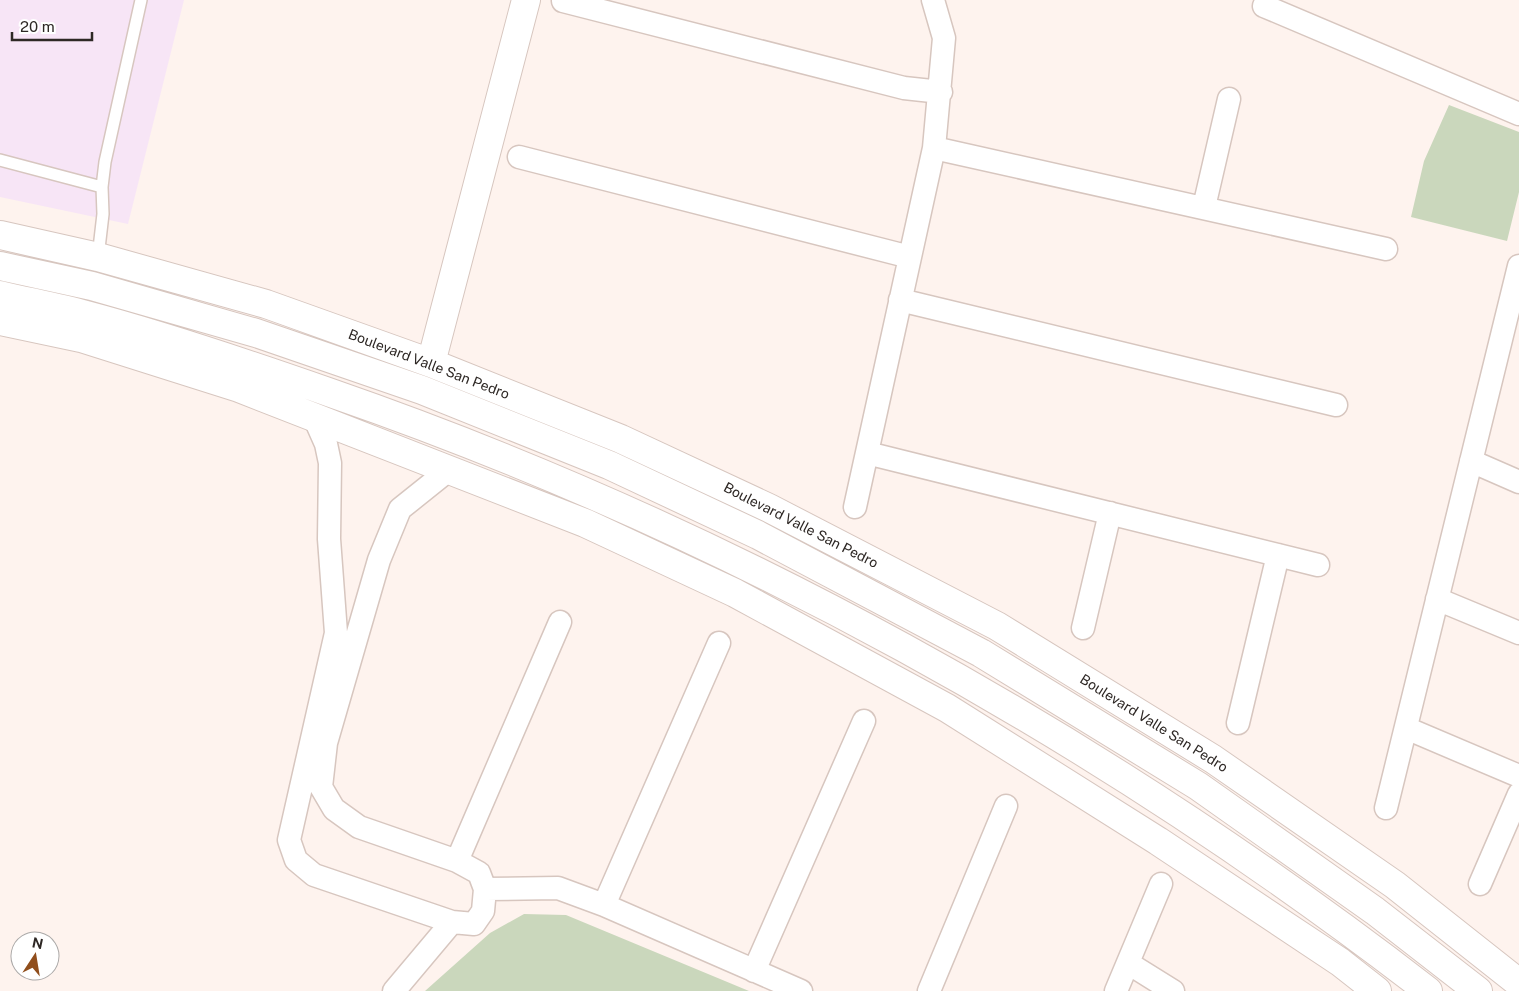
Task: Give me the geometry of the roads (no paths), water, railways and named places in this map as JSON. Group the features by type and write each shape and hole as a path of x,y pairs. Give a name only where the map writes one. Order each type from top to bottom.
{"main road":[{"path":"431,363 526,0"},
{"name":"Boulevard Valle San Pedro","path":"0,235 98,257 266,304 431,363 622,439 769,508 997,626 1221,764 1395,885 1519,984"},
{"name":"Boulevard Valle San Pedro","path":"0,266 92,286 256,333 422,390 609,465 758,535 981,653 1198,786 1375,911 1478,991"},
{"path":"0,295 114,323 247,364 412,421 596,495 746,565 962,680 1181,813 1358,937 1428,991"},
{"path":"0,320 81,338 238,388 585,523 735,593 946,708 1158,841 1340,962 1377,991"}],"street":[{"path":"855,507 934,148 941,92 944,38 933,0"},
{"path":"563,2 904,88 941,92"},
{"path":"1261,2 1519,114"},
{"path":"1204,207 1229,99"},
{"path":"934,148 1386,249"},
{"path":"519,158 910,257"},
{"path":"1386,808 1471,461 1515,299 1519,266"},
{"path":"900,300 1336,405"},
{"path":"314,417 326,444 330,463 329,539 336,634 289,840 296,860 314,875 452,922 474,924 483,911 485,889 479,873 457,861 359,827 334,809 321,787 326,743 379,560 400,509 450,469"},
{"path":"867,453 1318,565"},
{"path":"1471,461 1519,482"},
{"path":"1084,628 1110,513"},
{"path":"1238,723 1278,555"},
{"path":"1437,599 1519,633"},
{"path":"457,861 560,622"},
{"path":"604,906 719,644"},
{"path":"754,971 864,721"},
{"path":"1406,728 1519,776"},
{"path":"1480,884 1519,794"},
{"path":"929,991 1006,806"},
{"path":"1116,991 1161,884"},
{"path":"485,889 558,888 801,991"},
{"path":"394,991 452,922"},
{"path":"1128,963 1173,991"}],"lane":[{"path":"98,257 103,214 102,187 104,162 140,0"},
{"path":"0,160 102,187"}]}
